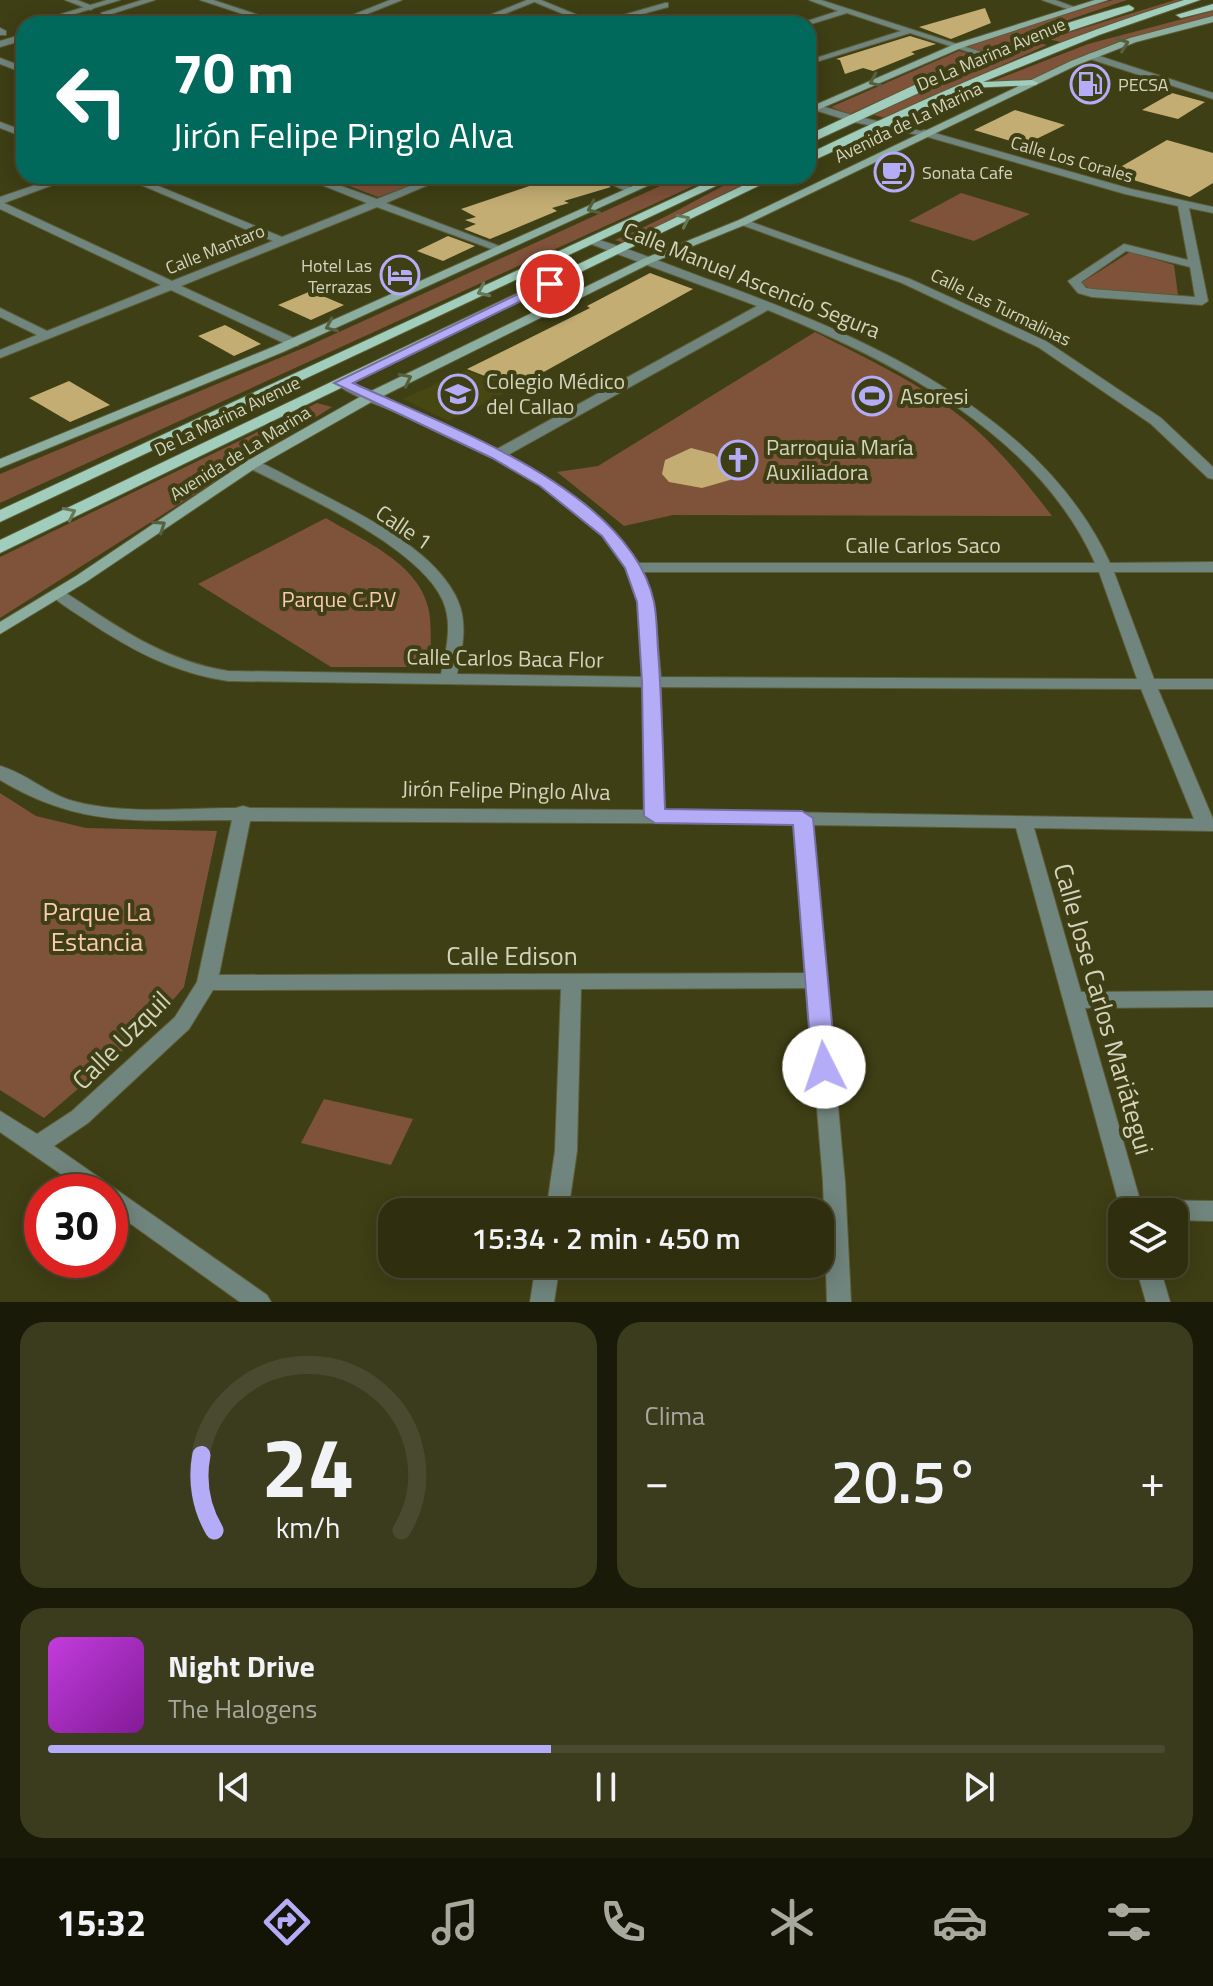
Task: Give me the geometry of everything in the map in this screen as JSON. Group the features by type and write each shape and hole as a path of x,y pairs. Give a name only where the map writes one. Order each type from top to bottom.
{"main road":[{"path":"816,106 958,46 1104,0"},
{"path":"1089,18 1134,0"},
{"name":"De La Marina Avenue","path":"816,136 990,56 1089,18 1161,0"},
{"name":"De La Marina Avenue","path":"816,155 958,87 1072,40 1195,0"},
{"path":"1072,40 1213,7"},
{"name":"Avenida de La Marina","path":"0,629 58,594 252,464 370,397 647,261 743,222 1090,56 1133,40 1213,19"},
{"path":"958,87 1032,83"},
{"path":"0,464 294,343 646,184"},
{"name":"De La Marina Avenue","path":"0,517 714,184"},
{"name":"De La Marina Avenue","path":"0,547 757,184"}],"street":[{"path":"69,0 91,7"},
{"path":"60,16 116,0"},
{"path":"96,16 151,0"},
{"path":"204,0 256,16"},
{"path":"369,0 385,4"},
{"path":"354,16 398,0"},
{"path":"493,16 535,0 576,16"},
{"path":"813,0 990,56"},
{"path":"1046,0 1073,8"},
{"path":"625,16 665,5"},
{"path":"816,20 847,11"},
{"path":"822,59 909,31"},
{"path":"1090,56 1213,96"},
{"name":"Calle Los Corales","path":"816,109 924,133 1213,210"},
{"path":"0,203 51,184"},
{"path":"144,184 283,241"},
{"path":"325,184 501,249"},
{"name":"Calle Mantaro","path":"0,354 424,184"},
{"path":"617,184 632,190"},
{"path":"0,203 294,343"},
{"path":"1183,204 1195,265 1202,301 1092,293 1082,291 1074,281 1124,247 1195,265"},
{"name":"Calle Las Turmalinas","path":"743,222 906,281 1042,344 1156,421 1213,475"},
{"name":"Calle Manuel Ascencio Segura","path":"592,241 879,354 952,399 1033,464 1056,489 1087,533 1104,567 1148,684 1209,825"},
{"path":"497,455 765,307"},
{"path":"0,312 46,335"},
{"path":"341,383 497,455 546,483 608,532 634,568 645,602 655,816"},
{"name":"Calle 1","path":"252,464 404,549 434,575 451,600 455,624 448,679"},
{"name":"Calle Carlos Saco","path":"634,568 1213,567"},
{"name":"Calle Carlos Baca Flor","path":"58,594 163,661 185,670 228,676 651,682 1213,684"},
{"name":"Jirón Felipe Pinglo Alva","path":"0,772 50,801 82,812 655,816 1209,825"},
{"name":"Calle Uzquil","path":"38,1145 80,1117 141,1063 182,1023 207,983 243,812"},
{"path":"802,818 834,1182 839,1302"},
{"name":"Calle Jose Carlos Mariátegui","path":"1023,821 1128,1198"},
{"path":"559,1198 566,1151 571,980"},
{"name":"Calle Edison","path":"207,983 818,980"},
{"path":"1074,1000 1213,999"},
{"path":"0,1120 79,1174"},
{"path":"128,1210 259,1302"},
{"path":"1188,1211 1213,1211"},
{"path":"542,1302 546,1278"},
{"path":"1151,1278 1158,1302"}],"shaded area":[{"name":"Colegio Médico del Callao","path":"466,370 513,389 449,421 403,399"}],"green space":[{"path":"1113,0 1127,0 1024,35 988,53 967,47 1016,28"},
{"path":"1181,0 1061,42 1048,39"},
{"path":"1213,11 1213,17 1105,49 1029,81 990,82 1088,44"},
{"path":"1036,42 1047,45 885,118 871,114"},
{"path":"959,51 977,56 850,114 831,107"},
{"path":"344,184 415,184 378,197"},
{"path":"664,184 698,184 0,503 0,474 306,347"},
{"path":"727,184 747,184 624,243 615,240"},
{"path":"961,193 1030,214 974,241 909,221"},
{"path":"1130,252 1174,265 1178,295 1090,289 1081,283"},
{"path":"815,332 892,372 948,407 1000,453 1052,516 673,515 624,526 557,472 598,466"},
{"path":"317,403 332,407 0,618 0,557"},
{"name":"Parque C.P.V","path":"326,518 388,555 414,579 424,594 429,611 431,667 331,667 198,584"},
{"name":"Parque La Estancia","path":"0,793 36,816 86,828 217,831 184,987 148,1029 44,1118 0,1090"},
{"path":"324,1099 413,1119 391,1165 301,1143"}],"building":[{"path":"985,8 991,23 951,39 919,27"},
{"path":"910,36 936,44 911,52 915,54 873,71 863,68 845,74 840,60 836,59"},
{"path":"1172,93 1205,102 1178,119 1142,110"},
{"path":"1015,110 1065,125 1024,145 974,130"},
{"path":"1167,140 1213,153 1213,183 1190,197 1110,173"},
{"path":"535,184 605,184 611,187 564,201 569,203 552,208 557,211 490,239 464,229 476,224 465,220 476,217 461,209"},
{"path":"448,236 475,246 443,261 417,251"},
{"path":"650,273 693,289 515,388 467,369 590,308 587,306"},
{"path":"311,291 344,305 311,320 278,305"},
{"path":"225,325 261,344 234,356 198,336"},
{"path":"69,381 110,405 70,422 29,398"},
{"path":"691,448 714,454 740,477 702,488 669,482 662,474 665,460"}],"place":[{"name":"PECSA","path":"1090,84"},
{"name":"Sonata Cafe","path":"894,172"},
{"name":"Hotel Las Terrazas","path":"400,275"},
{"name":"Colegio Médico del Callao","path":"458,394"},
{"name":"Asoresi","path":"872,396"},
{"name":"Parroquia María Auxiliadora","path":"738,460"}],"route":[{"path":"550,284 341,383 497,455 546,483 608,532 634,568 645,602 655,816 802,818 824,1067"}]}
